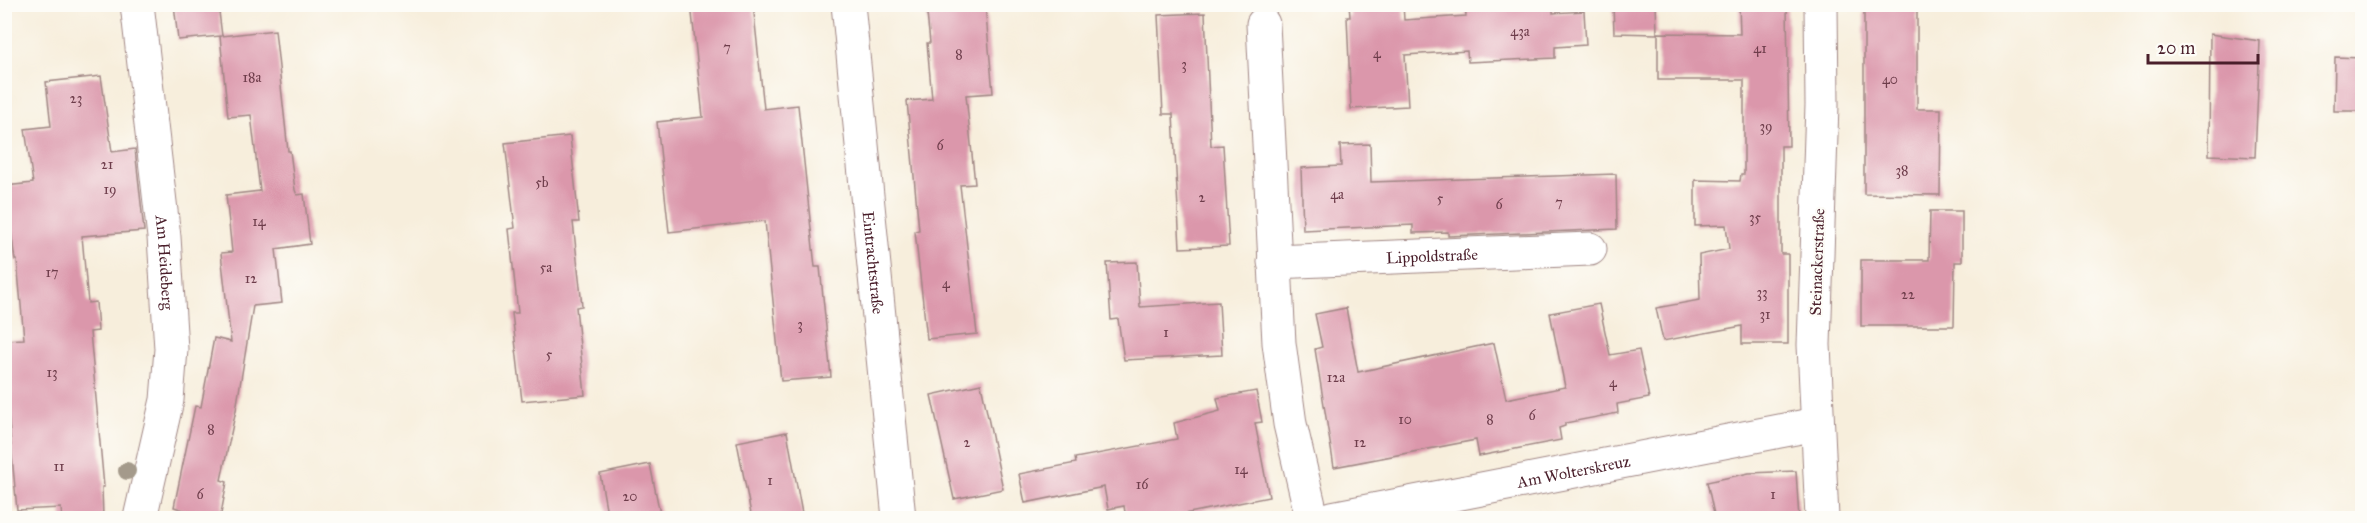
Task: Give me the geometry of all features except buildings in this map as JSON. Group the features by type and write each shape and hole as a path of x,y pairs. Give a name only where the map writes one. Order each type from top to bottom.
{"street":[{"name":"Am Heideberg","path":"137,4 164,237 171,349 167,400 140,519"},
{"name":"Eintrachtstraße","path":"848,4 899,519"},
{"name":"Steinackerstraße","path":"1821,4 1821,105 1814,345 1822,519"},
{"path":"1263,24 1279,343 1290,424 1312,519"},
{"name":"Lippoldstraße","path":"1274,262 1590,249"},
{"name":"Am Wolterskreuz","path":"1332,519 1816,424"}]}
